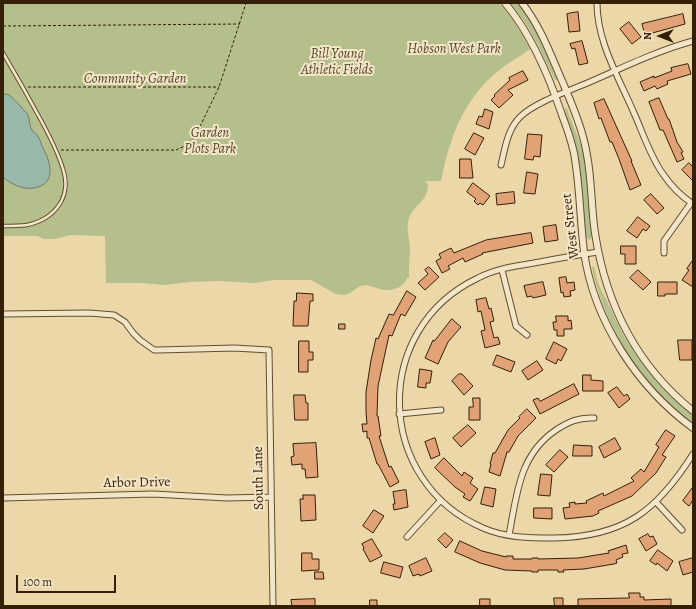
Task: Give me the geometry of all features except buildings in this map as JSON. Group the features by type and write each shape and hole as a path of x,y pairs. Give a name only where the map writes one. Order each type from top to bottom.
{"street":[{"name":"West Street","path":"505,3 533,45 556,97 570,139 574,153 585,254 594,290 602,313 619,346 632,366 650,388 675,414 693,428"},
{"name":"West Street","path":"522,3 544,38 581,128 587,153 598,252 605,281 612,301 633,344 644,360 665,386 693,411"},
{"path":"597,3 599,24 603,40 615,72 658,166 675,189 692,203 664,241 664,253"},
{"path":"501,165 508,137 516,121 529,110 567,92 669,49 693,41"},
{"path":"598,252 502,270 478,278 457,290 433,311 422,326 408,352 402,369 399,398 400,414 404,439 413,463 426,483 441,500 458,515 475,524 495,532 509,535 536,538 564,538 606,532 640,514 656,502 675,481 693,454"},
{"path":"502,270 516,326 527,334"},
{"name":"South Lane","path":"3,314 89,313 114,315 125,322 140,340 154,350 234,348 269,350 273,606"},
{"path":"400,414 441,410"},
{"path":"509,535 522,473 531,454 547,436 560,427 573,420 581,418 594,418"},
{"name":"Arbor Drive","path":"3,498 153,494 227,498 271,497"},
{"path":"407,537 441,500"},
{"path":"656,502 682,530"}],"lane":[{"path":"3,52 24,88 56,150 64,170 65,180 64,197 61,203 51,214 36,222 18,226 3,226"}],"path":[{"path":"56,150 176,150 187,145 196,135 219,87 246,3"},
{"path":"3,26 240,24"},
{"path":"24,88 219,87"}],"green space":[{"name":"Garden Plots Park","path":"3,3 499,3 516,25 530,49 502,68 489,79 478,92 468,105 454,133 441,181 425,181 428,184 426,195 414,209 408,222 410,249 409,278 407,278 400,287 391,290 383,290 367,285 360,286 344,295 336,294 311,280 274,280 254,283 218,281 165,285 142,283 106,283 105,236 70,235 55,239 44,239 37,236 3,236"},
{"path":"510,3 517,3 530,20 545,48 557,80 555,80 524,20"},
{"path":"565,108 567,109 584,153 592,237 590,240 586,237 578,156"},
{"path":"592,267 594,267 598,283 625,338 638,358 662,388 693,416 693,424 662,397 623,347 605,310 595,282"}],"shaded area":[{"path":"3,94 9,95 27,114 31,128 38,136 48,158 50,171 49,177 42,186 34,188 21,187 13,184 3,177"}],"park label":[{"name":"Hobson West Park","path":"454,50"},
{"name":"Bill Young Athletic Fields","path":"337,64"},
{"name":"Community Garden","path":"135,80"}]}
